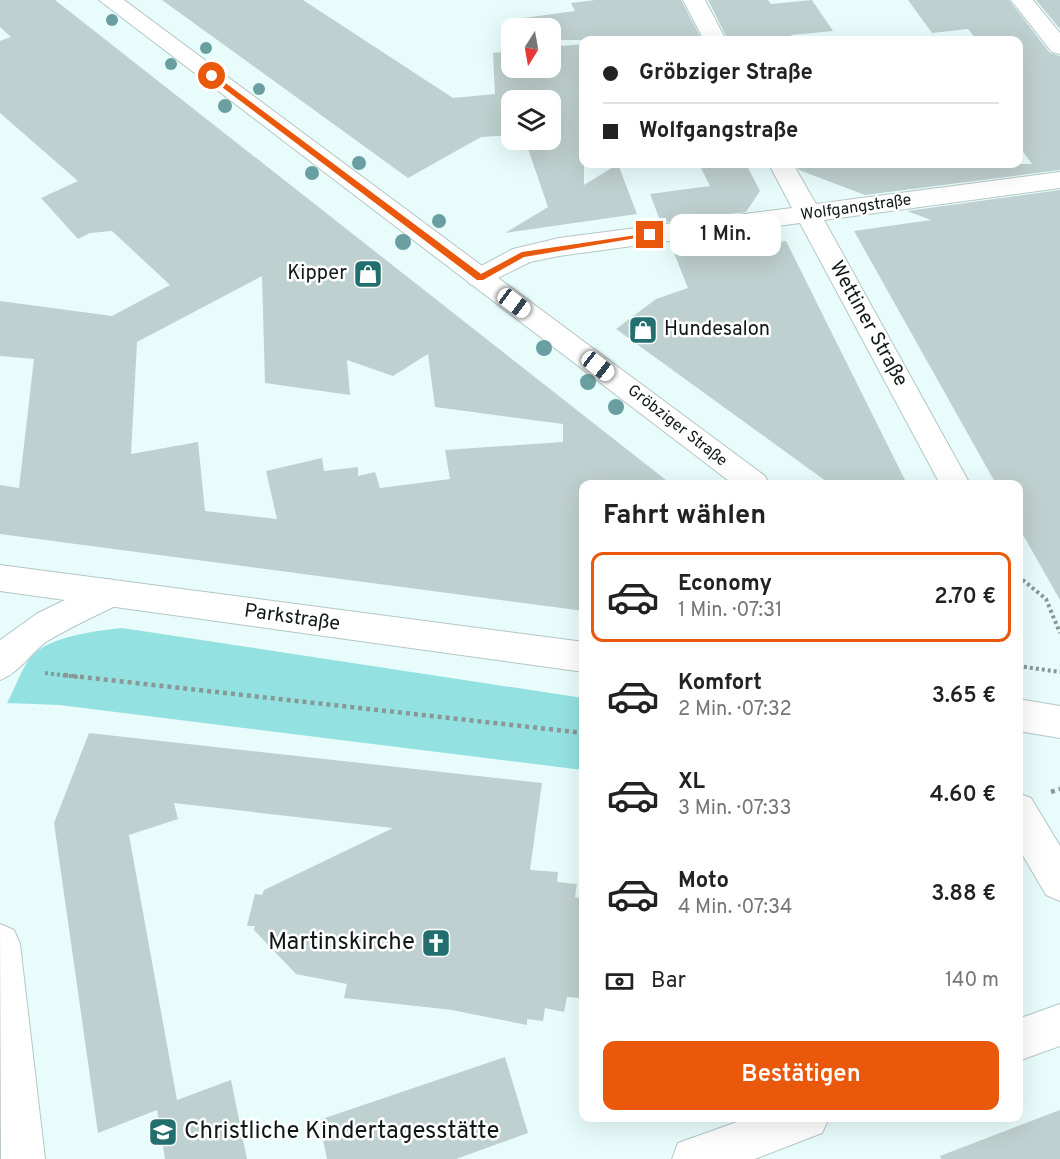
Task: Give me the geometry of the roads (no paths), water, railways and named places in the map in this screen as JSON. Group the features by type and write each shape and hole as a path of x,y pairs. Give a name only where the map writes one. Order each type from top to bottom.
{"street":[{"name":"Gröbziger Straße","path":"110,0 749,480"},
{"path":"693,0 713,36"},
{"path":"1022,0 1060,47"},
{"name":"Wettiner Straße","path":"783,168 953,480"},
{"name":"Wolfgangstraße","path":"480,278 522,255 559,247 1060,180"},
{"name":"Parkstraße","path":"0,578 579,656"},
{"path":"0,664 10,649 28,636 109,593"},
{"path":"1023,717 1060,722"},
{"path":"1023,819 1060,882"},
{"path":"0,944 23,1159"},
{"path":"1023,1038 1060,1025"},
{"path":"693,1159 796,1122"}],"place":[{"name":"Kipper","path":"368,274"},
{"name":"Hundesalon","path":"643,330"},
{"name":"Martinskirche","path":"436,943"},
{"name":"Christliche Kindertagesstätte","path":"163,1132"}]}
